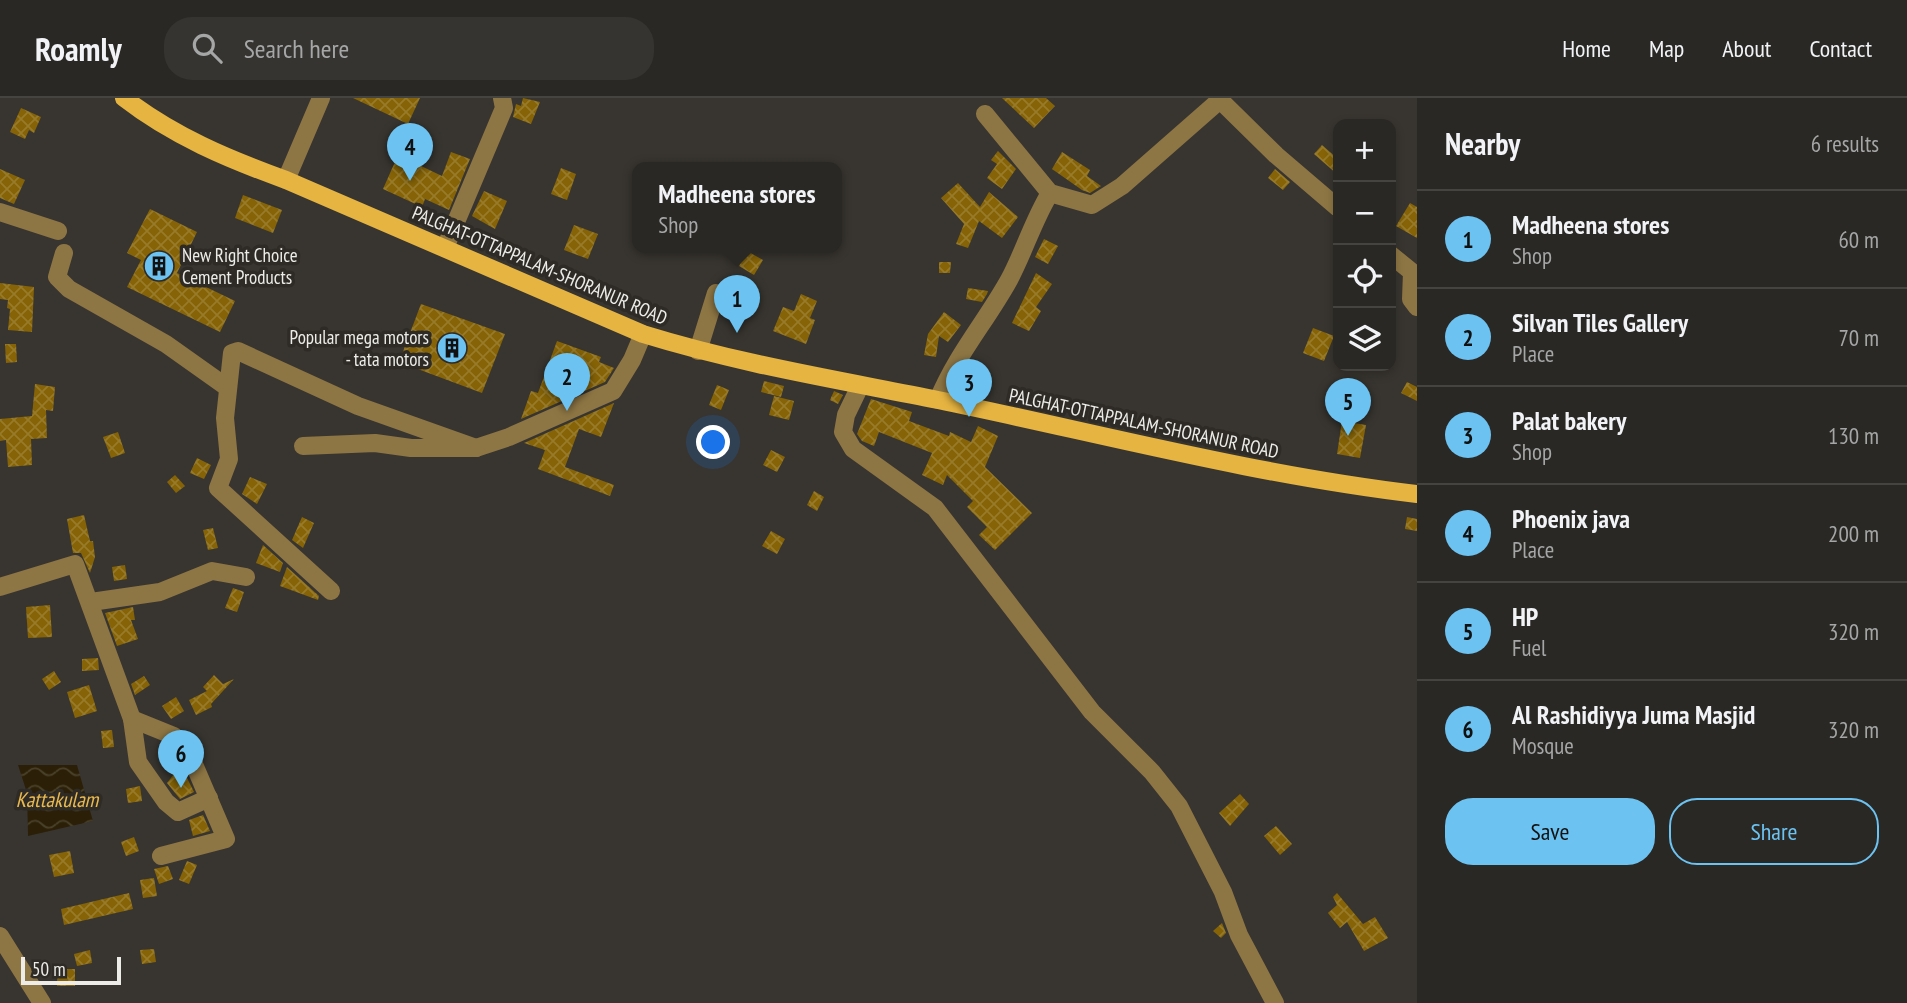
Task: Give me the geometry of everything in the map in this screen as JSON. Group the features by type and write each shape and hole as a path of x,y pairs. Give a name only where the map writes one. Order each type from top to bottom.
{"main road":[{"name":"PALGHAT-OTTAPPALAM-SHORANUR ROAD","path":"124,98 180,135 235,162 286,180 643,334 698,351 938,400 1216,462 1338,485 1417,494"}],"street":[{"path":"286,180 321,98"},
{"path":"985,114 1050,193 1092,205 1122,186 1219,99 1276,155 1333,204"},
{"path":"445,248 501,110"},
{"path":"938,400 952,366 1009,280 1037,214 1050,193"},
{"path":"0,212 58,231"},
{"path":"64,253 57,277 69,289 166,344 228,388"},
{"path":"1396,259 1412,272 1412,299 1417,307"},
{"path":"698,351 716,293"},
{"path":"303,446 375,443 411,448 475,448 593,402 613,391 632,360 643,334"},
{"path":"331,591 218,488 229,459 225,418 232,353 238,351 358,406 475,448"},
{"path":"860,386 846,415 843,432 853,449 935,508 1092,712 1152,772 1179,806 1223,892 1238,935 1275,1003"},
{"path":"0,587 75,564 132,719 138,762 166,802 178,812 209,798"},
{"path":"91,602 160,592 212,570 246,577"},
{"path":"132,719 174,736 193,762 226,839 161,856"},
{"path":"0,936 42,1003"}],"water":[{"name":"Kattakulam","path":"18,765 77,765 93,821 28,836 27,793"}],"building":[{"path":"353,98 420,98 408,124"},
{"path":"523,98 540,102 531,124 513,117 516,104 521,106"},
{"path":"1002,98 1046,98 1055,106 1034,128"},
{"path":"21,108 41,117 34,133 29,130 25,139 10,132"},
{"path":"1322,145 1333,155 1333,171 1314,154"},
{"path":"998,151 1016,169 1002,189 987,178 997,164 991,160"},
{"path":"451,152 470,159 449,210 425,199 422,207 383,189 398,155 442,176"},
{"path":"1062,152 1090,170 1087,176 1101,186 1090,193 1052,169"},
{"path":"561,168 576,174 567,200 551,194"},
{"path":"0,169 25,180 14,204 0,198"},
{"path":"1275,169 1290,182 1283,190 1268,178"},
{"path":"958,183 980,207 989,192 1018,217 1002,238 979,221 968,248 956,244 964,224 941,198"},
{"path":"484,191 507,201 495,229 472,216"},
{"path":"243,195 282,210 273,233 235,218"},
{"path":"1410,203 1417,207 1417,238 1396,226"},
{"name":"New Right Choice Cement Products","path":"150,209 197,232 177,273 235,301 220,332 127,287 141,260 127,253"},
{"path":"574,225 598,234 588,259 564,250"},
{"path":"1044,239 1058,246 1048,264 1035,257"},
{"path":"746,253 763,260 754,275 739,266"},
{"path":"939,262 951,262 950,273 939,273"},
{"path":"1036,273 1052,284 1036,307 1041,311 1029,331 1012,323"},
{"path":"0,283 34,287 32,332 8,330 10,309 7,308 8,300 0,299"},
{"path":"968,288 988,291 982,302 966,299"},
{"path":"801,294 817,301 810,318 815,320 806,344 773,331 783,307 794,311"},
{"name":"Popular mega motors - tata motors","path":"421,304 505,334 482,393 399,362"},
{"path":"944,312 961,325 948,342 939,336 936,357 924,355 928,334"},
{"path":"1313,328 1333,336 1324,361 1303,353"},
{"path":"557,341 601,357 599,362 614,368 605,382 521,419 531,391 538,393"},
{"path":"5,344 16,344 17,362 6,363"},
{"path":"764,381 784,386 781,397 761,392"},
{"path":"1407,382 1417,387 1417,401 1401,393"},
{"path":"35,384 55,387 53,411 46,410 47,438 31,439 32,465 8,467 6,440 0,441 0,419 32,416"},
{"path":"717,385 729,390 721,410 709,405"},
{"path":"834,391 843,395 838,404 830,400"},
{"path":"774,396 794,401 789,420 769,415"},
{"path":"871,399 912,412 909,421 949,436 950,432 971,442 978,426 998,436 985,467 1032,513 995,550 979,535 987,527 967,507 973,501 947,475 943,485 922,475 932,453 879,432 874,446 862,441 857,434"},
{"path":"614,403 601,437 579,429 565,467 614,485 610,496 538,469 545,450 524,443"},
{"path":"1342,421 1366,425 1360,458 1337,454"},
{"path":"118,432 125,453 111,458 103,437"},
{"path":"771,450 785,457 777,472 763,465"},
{"path":"197,458 211,465 204,479 190,473"},
{"path":"175,475 185,486 176,493 167,482"},
{"path":"250,477 267,484 257,504 242,494"},
{"path":"814,491 824,497 817,511 807,505"},
{"path":"84,515 90,541 93,541 95,557 90,573 81,553 73,553 67,519"},
{"path":"302,517 314,523 303,548 292,540"},
{"path":"1407,517 1417,519 1417,531 1405,529"},
{"path":"213,528 218,548 208,550 203,530"},
{"path":"771,531 785,539 777,554 762,546"},
{"path":"263,545 283,563 280,572 256,563"},
{"path":"125,565 127,579 114,581 112,567"},
{"path":"287,567 319,596 318,600 280,586"},
{"path":"233,588 244,592 237,612 225,608"},
{"path":"50,605 52,637 28,638 26,607"},
{"path":"133,607 135,620 131,620 138,639 117,646 105,613"},
{"path":"98,658 99,670 82,671 82,659"},
{"path":"54,671 61,682 49,690 42,679"},
{"path":"214,675 223,684 234,679 211,704 212,707 196,715 189,700 207,691 203,687"},
{"path":"144,676 150,685 135,695 131,684"},
{"path":"89,685 97,711 75,718 67,692"},
{"path":"176,697 184,711 171,719 162,706"},
{"path":"112,730 114,747 103,748 101,731"},
{"path":"178,769 186,776 194,792 180,799 167,783"},
{"path":"140,786 142,801 128,803 126,789"},
{"path":"1240,794 1249,804 1230,826 1219,813"},
{"path":"203,815 210,831 193,836 189,820"},
{"path":"1276,826 1292,844 1280,855 1264,836"},
{"path":"134,837 139,851 126,856 121,842"},
{"path":"70,851 74,873 54,877 49,855"},
{"path":"187,861 197,865 189,884 179,880"},
{"path":"168,866 173,879 159,884 154,869"},
{"path":"154,878 157,896 143,898 140,880"},
{"path":"129,893 133,909 64,925 61,909"},
{"path":"1337,893 1363,924 1375,917 1388,938 1364,951 1347,922 1340,928 1328,913 1337,905 1333,897"},
{"path":"1222,923 1226,933 1221,938 1213,931"},
{"path":"154,949 156,962 142,964 140,950"},
{"path":"90,950 92,963 77,966 74,954"},
{"path":"58,969 75,969 75,986 57,986"}],"place":[{"name":"Phoenix java","path":"410,181"},
{"name":"New Right Choice Cement Products","path":"159,266"},
{"name":"Madheena stores","path":"737,333"},
{"name":"Popular mega motors - tata motors","path":"452,348"},
{"name":"Silvan Tiles Gallery","path":"567,411"},
{"name":"Palat bakery","path":"969,417"},
{"name":"HP","path":"1348,436"},
{"name":"Al Rashidiyya Juma Masjid","path":"181,788"}]}
